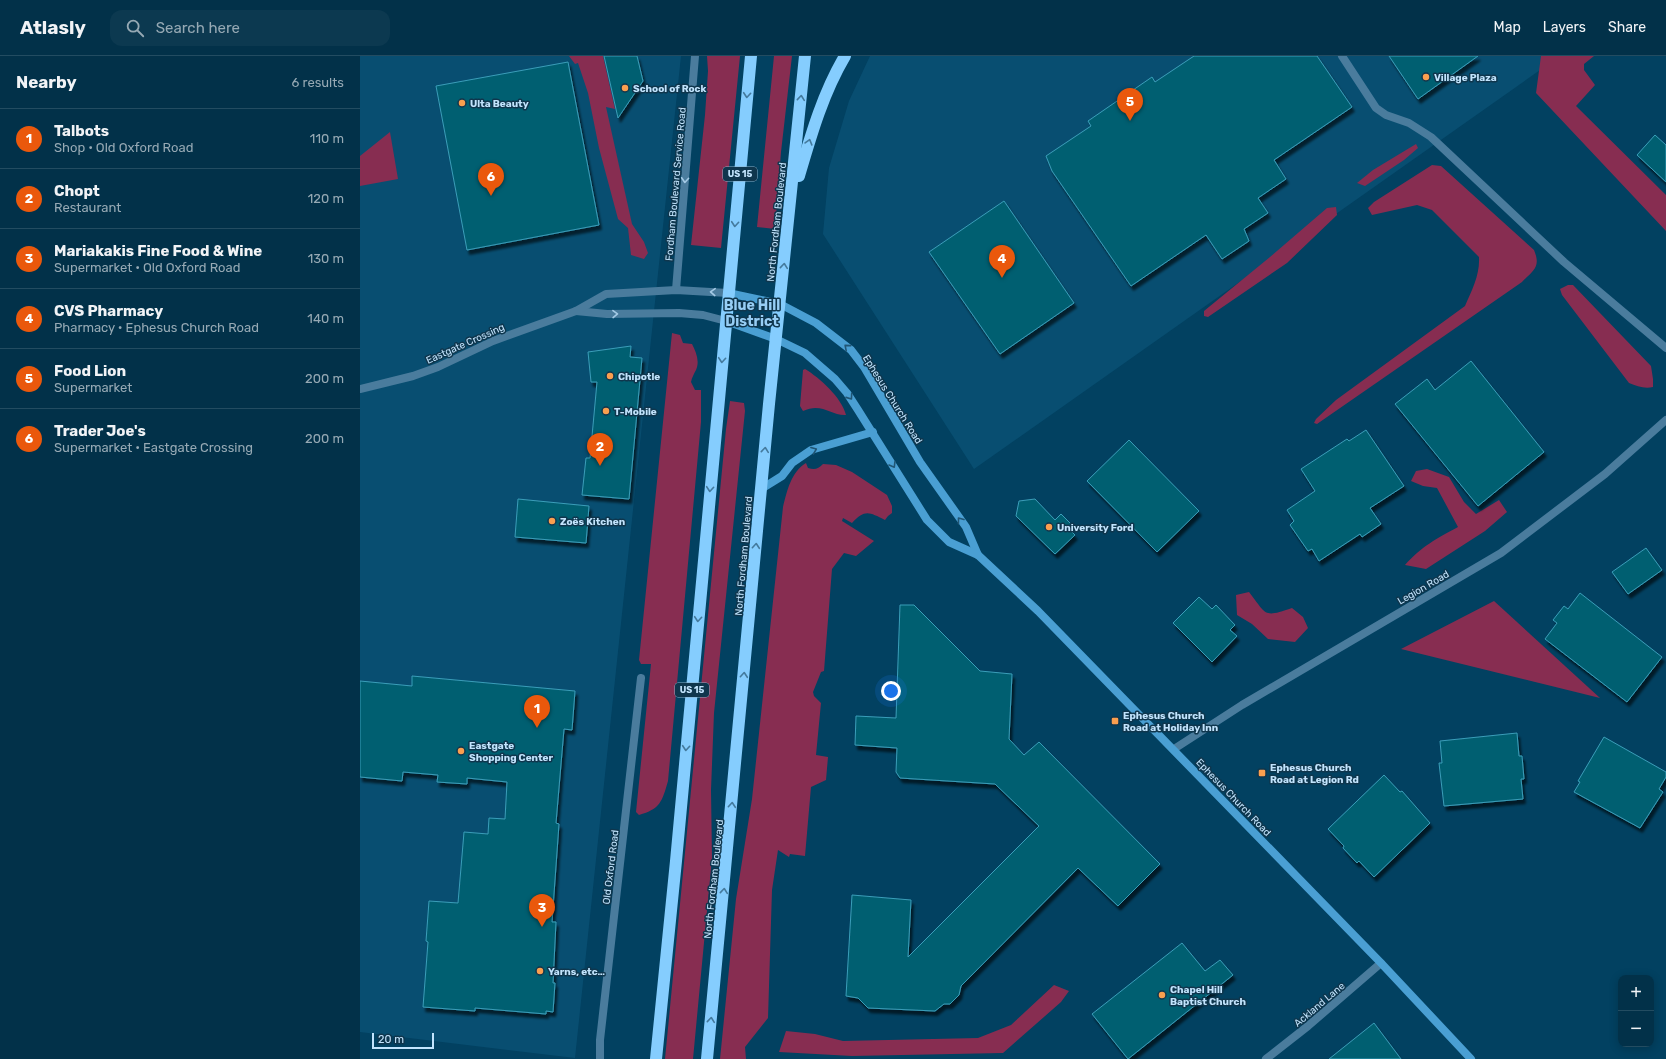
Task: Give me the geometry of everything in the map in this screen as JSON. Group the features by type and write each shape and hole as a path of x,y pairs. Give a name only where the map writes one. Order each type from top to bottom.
{"highway":[{"name":"US 15","path":"656,1059 676,861 751,56"},
{"name":"North Fordham Boulevard","path":"707,1059 761,488 805,56"},
{"path":"790,206 813,127 830,86 845,56"}],"street":[{"name":"Fordham Boulevard Service Road","path":"676,290 695,56"},
{"path":"1342,56 1376,108 1386,115 1409,122 1431,137 1564,262 1666,348"},
{"name":"Eastgate Crossing","path":"360,389 413,376 438,367 492,340 576,311 606,294 676,290 728,293"},
{"name":"Ephesus Church Road","path":"728,293 780,304 816,323 851,350 864,367 924,467 966,527 978,555"},
{"name":"Eastgate Crossing","path":"576,311 607,314 679,313 703,315 726,321"},
{"name":"Ephesus Church Road","path":"726,321 805,353 826,370 847,393 873,432 927,520 949,542 978,555 1038,611 1382,963 1471,1059"},
{"name":"Legion Road","path":"1174,750 1248,702 1501,553 1605,474 1666,420"},
{"path":"761,488 782,476 792,463 802,455 839,441 873,432"},
{"name":"Old Oxford Road","path":"600,1059 600,1040 641,678"},
{"name":"Ackland Lane","path":"1266,1059 1308,1026 1382,963"}],"shaded area":[{"name":"Eastgate Shopping Center","path":"360,56 681,56 575,1058 360,1032"},
{"path":"569,56 603,56 615,109 606,107 632,224 644,242 648,253 644,259 631,255 628,228 618,219 599,148 588,93 578,63 575,64"},
{"path":"707,56 740,56 721,248 691,245 705,115 708,71"},
{"path":"774,56 792,56 781,152 775,229 757,227"},
{"path":"870,56 1560,56 974,469 823,234 829,168 849,101"},
{"path":"1541,56 1594,56 1584,64 1584,70 1595,85 1576,106 1666,195 1666,231 1536,93"},
{"path":"390,132 398,179 360,186 360,156"},
{"path":"1416,144 1418,148 1404,160 1365,186 1357,183 1373,170"},
{"path":"1432,165 1441,166 1534,250 1537,260 1535,268 1522,282 1317,424 1314,423 1316,419 1336,400 1465,306 1477,276 1479,257 1432,210 1417,205 1372,215 1368,208 1374,202"},
{"path":"1336,207 1337,215 1287,263 1208,317 1204,316 1204,311 1327,208"},
{"path":"1568,285 1573,285 1651,366 1653,387 1638,386 1629,383 1562,295 1560,289"},
{"path":"672,333 680,335 683,343 692,344 696,353 698,360 697,367 691,382 695,390 701,390 701,422 668,781 659,804 652,810 639,815 636,812 651,664 641,664 639,660"},
{"path":"805,369 830,389 840,402 846,415 836,414 816,408 803,411 800,406 803,370"},
{"path":"730,401 744,403 745,411 714,713 711,790 712,858 693,1059 665,1059 726,429"},
{"path":"806,463 810,469 816,469 823,464 836,465 852,472 887,495 892,506 892,513 885,520 867,513 860,516 852,523 843,518 842,521 874,541 856,556 844,553 832,569 824,671 821,672 813,692 814,696 821,703 816,755 828,757 826,780 811,787 805,856 790,854 789,857 778,850 772,890 768,1018 745,1047 746,1059 720,1059 736,899 752,799 783,507 790,482 797,471"},
{"path":"1427,469 1449,477 1464,502 1476,514 1499,500 1507,512 1485,531 1426,569 1405,565 1423,548 1458,527 1437,488 1423,486 1411,481 1416,471"},
{"path":"1249,592 1259,606 1266,612 1276,613 1292,608 1303,617 1308,628 1295,642 1268,639 1252,624 1237,615 1236,595"},
{"path":"1494,601 1600,698 1401,649"},
{"path":"1054,985 1069,991 1061,1002 1003,1053 852,1056 779,1052 786,1031 815,1034 843,1041 978,1038 1011,1025"}],"building":[{"name":"School of Rock","path":"604,56 637,56 643,81 618,118"},
{"path":"1194,56 1317,56 1352,107 1274,160 1286,179 1258,198 1268,213 1244,229 1249,241 1222,259 1206,235 1131,286 1052,171 1046,156 1091,126 1088,121 1152,77 1155,82"},
{"name":"Village Plaza","path":"1389,56 1478,56 1418,99"},
{"path":"568,62 599,225 467,250 436,86"},
{"path":"1655,135 1666,145 1666,182 1637,155"},
{"path":"1004,201 1074,303 1000,354 929,252"},
{"path":"631,346 630,357 642,358 629,499 582,495 586,458 590,458 597,382 591,382 588,352"},
{"path":"1471,361 1544,452 1478,506 1395,404 1427,379 1435,390"},
{"path":"1366,430 1404,486 1370,508 1381,524 1362,537 1360,534 1319,561 1312,549 1308,551 1290,525 1294,521 1287,510 1315,491 1301,469 1347,439 1349,441"},
{"path":"1129,440 1199,511 1157,552 1087,481"},
{"name":"Zoës Kitchen","path":"518,499 589,506 586,543 515,537"},
{"name":"University Ford","path":"1035,499 1055,520 1061,514 1072,525 1069,529 1075,535 1055,554 1016,516 1019,501"},
{"path":"1646,548 1662,570 1628,594 1612,572"},
{"path":"1580,593 1662,657 1627,702 1545,639 1557,623 1553,620 1564,606 1568,609"},
{"path":"1199,597 1212,609 1216,605 1235,625 1230,630 1237,636 1212,662 1173,623"},
{"path":"900,605 914,605 980,671 1012,674 1009,739 1024,755 1039,742 1160,864 1118,906 1078,868 961,986 959,995 950,1004 944,1004 935,1011 868,1008 858,998 846,996 852,895 911,900 908,957 1039,826 995,784 900,778 896,772 897,748 855,745 856,716 896,718"},
{"path":"412,676 575,691 572,730 564,729 556,823 559,824 552,922 556,922 553,1012 546,1011 546,1014 475,1008 475,1011 423,1007 428,942 426,941 429,901 458,903 464,832 488,834 489,818 505,819 507,782 467,778 467,784 437,782 438,775 403,772 402,781 360,777 360,681 412,686"},
{"path":"1517,733 1519,756 1522,756 1524,779 1521,779 1523,799 1444,806 1439,763 1442,763 1440,741"},
{"path":"1604,737 1666,772 1666,777 1659,789 1663,792 1640,828 1574,792 1580,782 1578,781"},
{"path":"1384,775 1400,792 1402,791 1430,823 1374,877 1359,861 1357,863 1328,829"},
{"name":"Chapel Hill Baptist Church","path":"1182,943 1205,971 1220,960 1233,975 1128,1059 1092,1014"},
{"path":"1374,1023 1401,1059 1329,1059"}],"place":[{"name":"Village Plaza","path":"1426,77"},
{"name":"School of Rock","path":"625,88"},
{"name":"Ulta Beauty","path":"462,103"},
{"name":"Food Lion","path":"1130,121"},
{"name":"Trader Joe's","path":"491,196"},
{"name":"CVS Pharmacy","path":"1002,278"},
{"name":"Chipotle","path":"610,376"},
{"name":"T-Mobile","path":"606,411"},
{"name":"Chopt","path":"600,466"},
{"name":"Zoës Kitchen","path":"552,521"},
{"name":"University Ford","path":"1049,527"},
{"name":"Ephesus Church Road at Holiday Inn","path":"1115,721"},
{"name":"Talbots","path":"537,728"},
{"name":"Eastgate Shopping Center","path":"461,751"},
{"name":"Ephesus Church Road at Legion Rd","path":"1262,773"},
{"name":"Mariakakis Fine Food & Wine","path":"542,927"},
{"name":"Yarns, etc…","path":"540,971"},
{"name":"Chapel Hill Baptist Church","path":"1162,995"}],"district":[{"name":"Blue Hill District","path":"752,314"}]}
